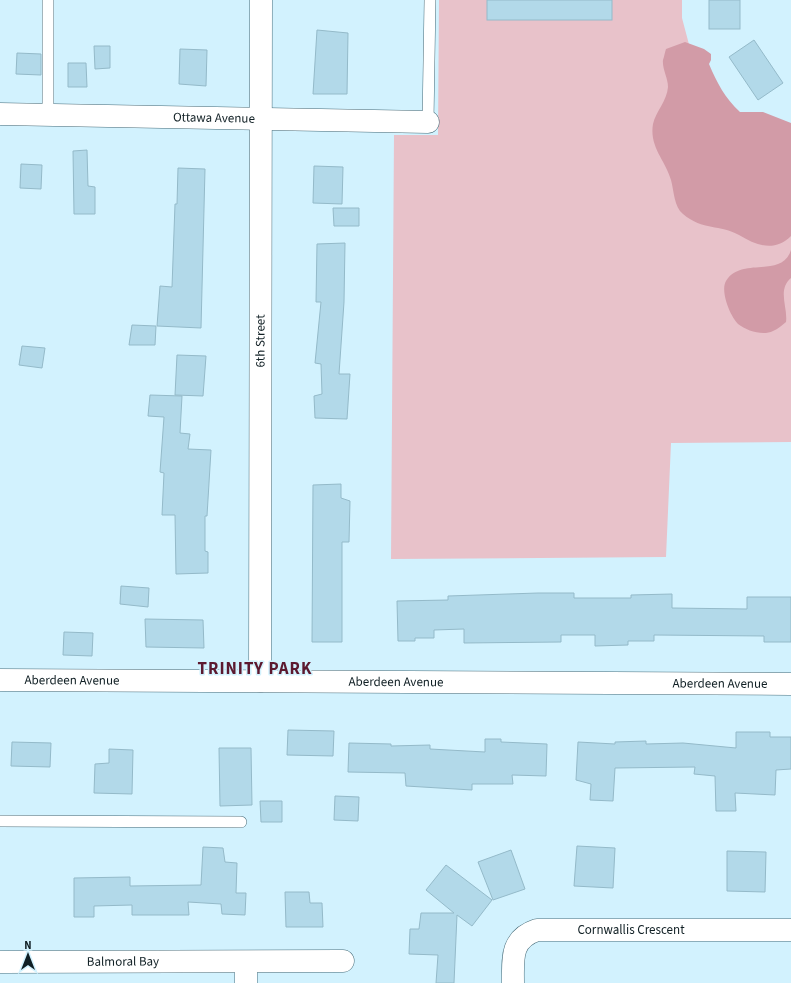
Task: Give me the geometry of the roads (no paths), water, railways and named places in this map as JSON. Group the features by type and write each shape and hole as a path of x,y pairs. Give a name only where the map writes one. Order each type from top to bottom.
{"street":[{"name":"6th Street","path":"260,681 261,0"},
{"name":"Ottawa Avenue","path":"0,114 428,122"},
{"name":"Aberdeen Avenue","path":"0,680 791,684"},
{"name":"Cornwallis Crescent","path":"513,983 515,947 527,933 537,930 791,930"},
{"name":"Balmoral Bay","path":"0,962 343,961"},
{"path":"246,962 246,983"}],"lane":[{"path":"48,0 48,114"},
{"path":"428,122 430,0"},
{"path":"0,821 241,822"}],"district":[{"name":"TRINITY PARK","path":"255,669"}]}
